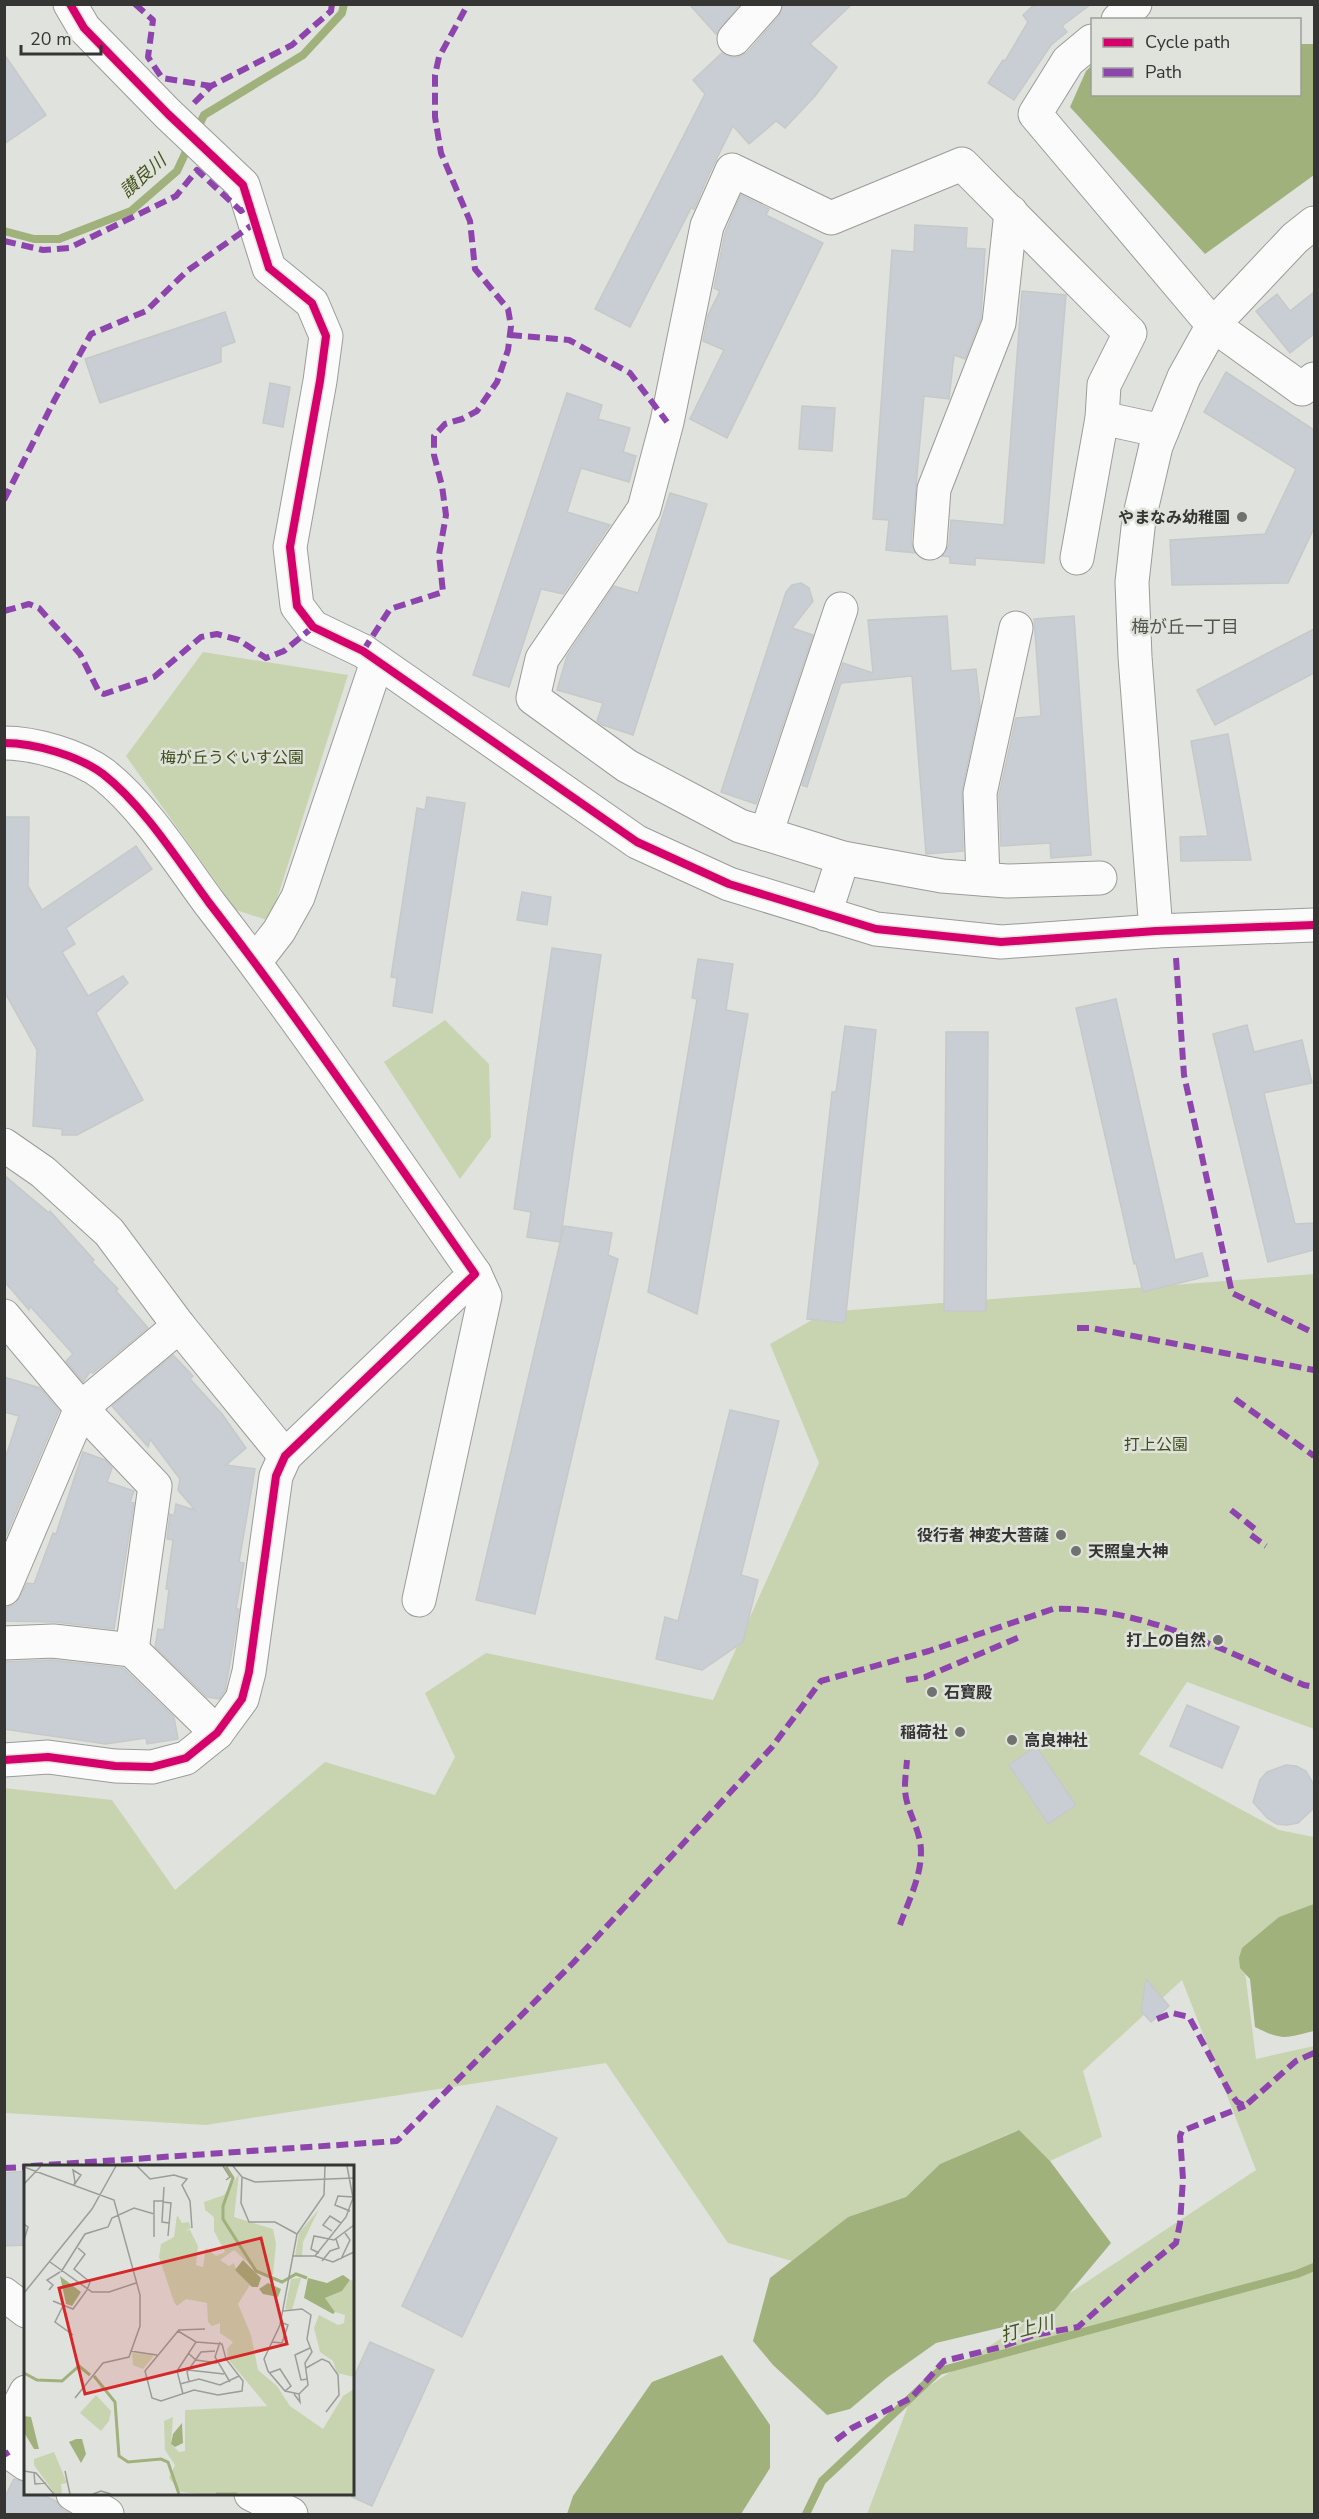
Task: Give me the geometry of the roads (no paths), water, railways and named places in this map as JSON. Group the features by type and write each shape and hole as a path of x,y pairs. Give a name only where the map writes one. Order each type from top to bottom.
{"street":[{"path":"70,4 84,28 168,114 243,185 269,268 312,303 326,336 290,547 297,606 313,627 363,651 637,842 729,884 825,914 876,929 1001,942 1156,931 1314,925"},
{"path":"734,39 765,4"},
{"path":"1106,4 1116,18"},
{"path":"1120,18 1135,4"},
{"path":"1091,42 1068,61 1035,114 1213,324 1302,389 1314,379"},
{"path":"1077,558 1102,418 1104,385 1130,333 962,164 831,218 732,170 707,226 667,422 644,509 542,659 533,698 627,766 740,826 843,858 942,876 1007,881 1100,878"},
{"path":"930,543 934,489 999,323 1011,212"},
{"path":"1156,931 1135,657 1132,582 1139,519 1156,446 1184,377 1213,324 1295,238 1314,223"},
{"path":"1102,418 1162,431"},
{"path":"766,834 841,609"},
{"path":"983,879 980,793 1016,628"},
{"path":"255,962 279,931 298,897 377,662"},
{"path":"4,743 16,743 59,752 101,773 129,798 255,962 476,1274 485,1296 419,1600"},
{"path":"825,914 843,858"},
{"path":"4,1145 43,1172 110,1232 179,1326 285,1456"},
{"path":"4,1760 48,1757 116,1766 152,1767 186,1758 217,1733 242,1699 249,1672 276,1476 285,1456 476,1274"},
{"path":"4,1316 81,1408 155,1486 132,1650"},
{"path":"4,1589 8,1585 81,1408 179,1326"},
{"path":"4,1643 53,1641 132,1650 217,1733"},
{"path":"4,2294 24,2309"},
{"path":"13,2457 10,2432 18,2404 24,2395"},
{"path":"76,2495 107,2514"}],"waterway":[{"name":"讃良川","path":"196,132 204,115 303,55 342,13 344,4"},
{"name":"讃良川","path":"4,231 34,239 59,239 131,211 177,171 190,143"},
{"name":"打上川","path":"806,2514 822,2481 939,2371 1297,2274 1314,2267"}],"place":[{"name":"やまなみ幼稚園","path":"1242,517"},
{"name":"役行者 神変大菩薩","path":"1061,1535"},
{"name":"天照皇大神","path":"1076,1551"},
{"name":"打上の自然","path":"1218,1640"},
{"name":"石寶殿","path":"932,1692"},
{"name":"稲荷社","path":"960,1732"},
{"name":"高良神社","path":"1012,1740"}],"district":[{"name":"梅が丘一丁目","path":"1185,627"}],"park label":[{"name":"梅が丘うぐいす公園","path":"232,757"},
{"name":"打上公園","path":"1156,1444"}]}
